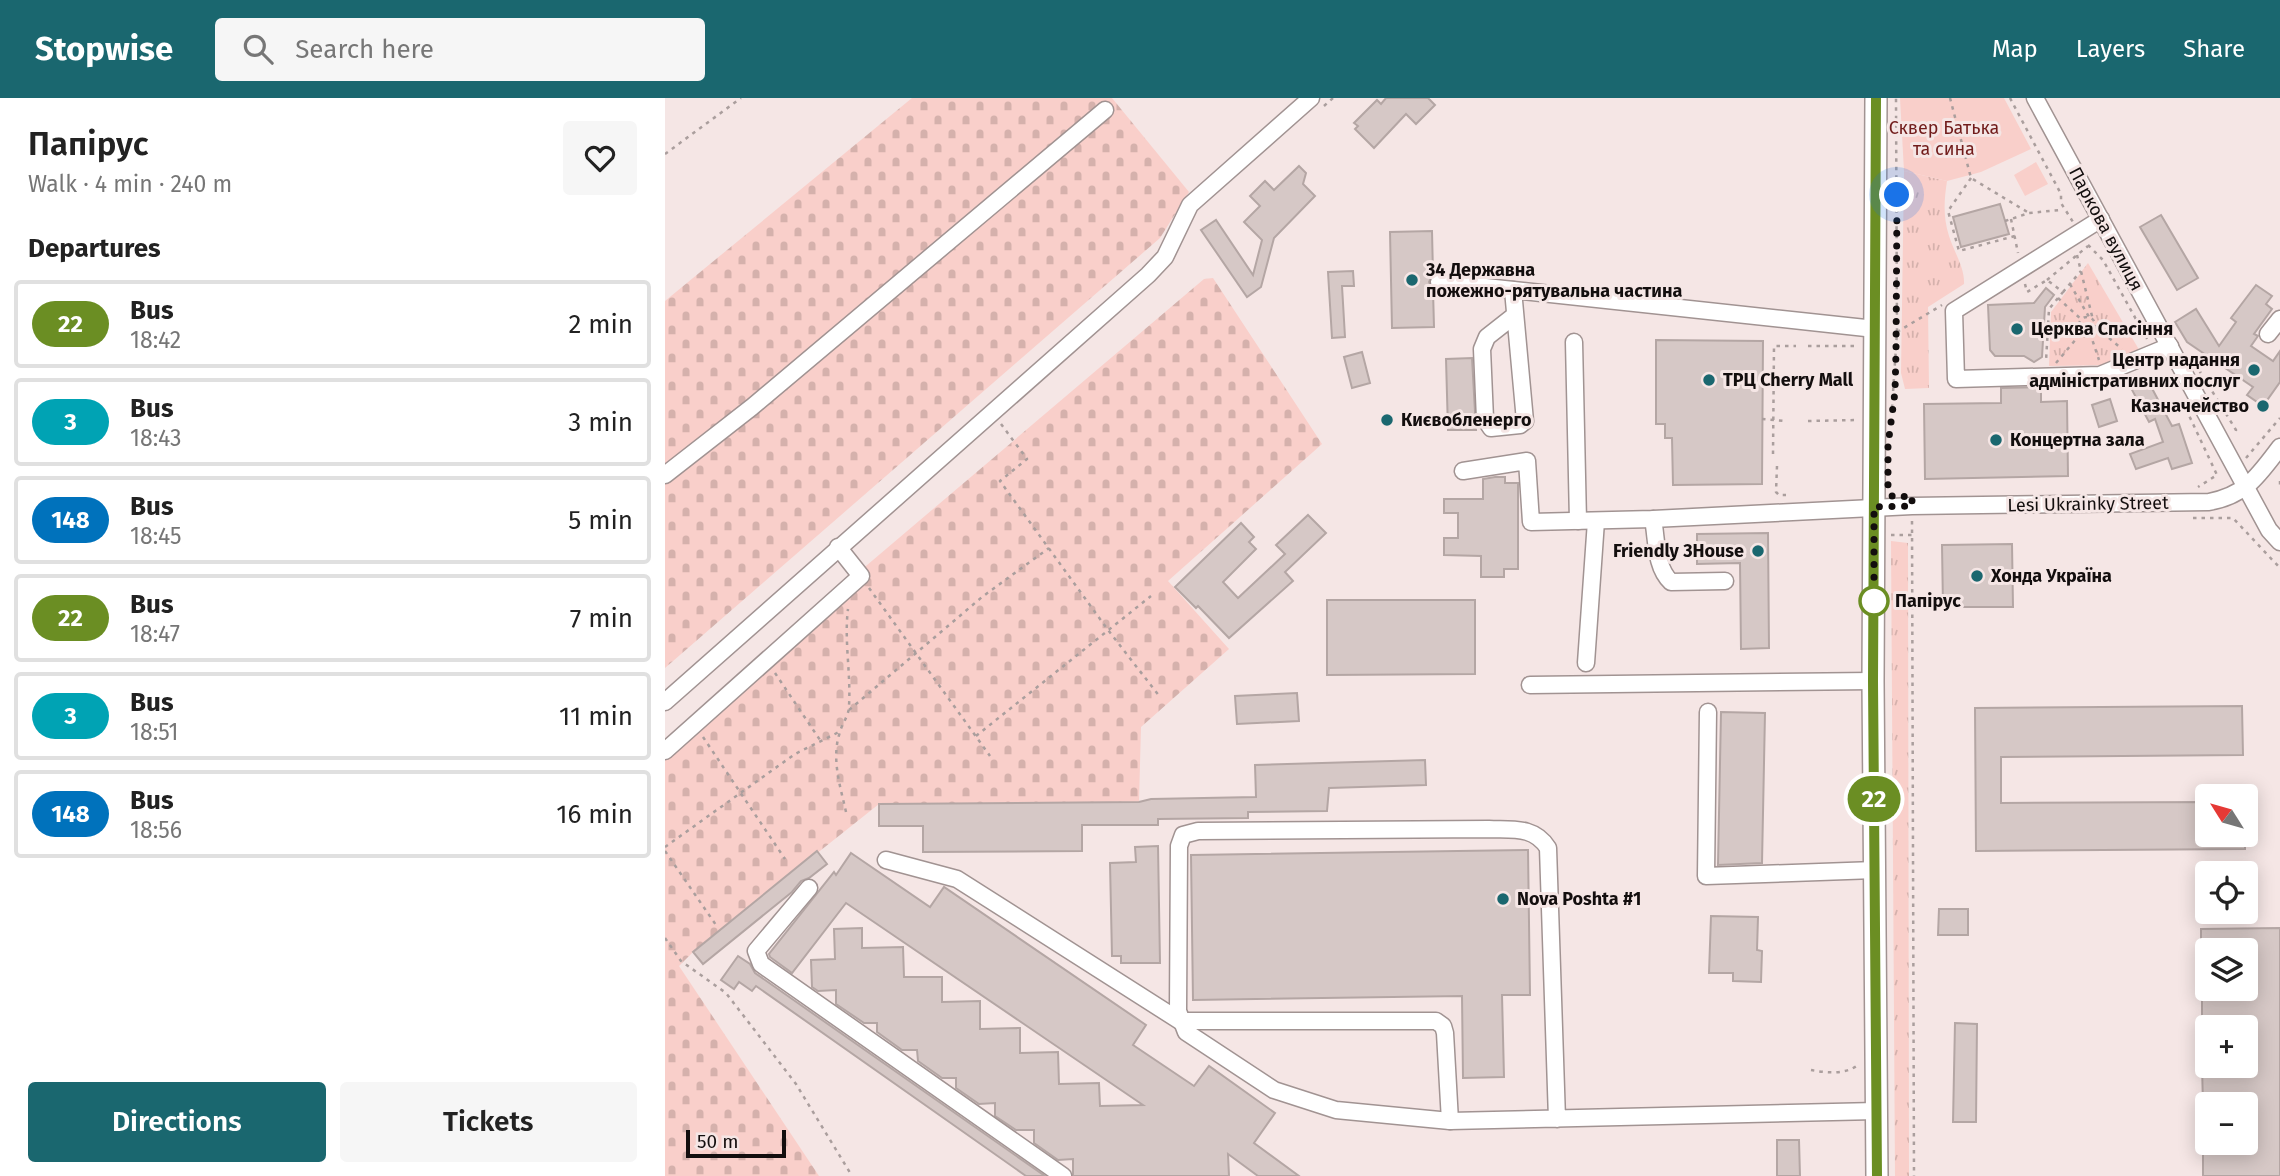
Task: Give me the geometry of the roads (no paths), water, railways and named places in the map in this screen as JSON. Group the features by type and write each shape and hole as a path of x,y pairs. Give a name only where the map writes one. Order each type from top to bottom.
{"main road":[{"path":"1876,98 1873,681 1877,1176"}],"street":[{"path":"665,702 1148,275 1165,257 1190,205 1311,98"},
{"name":"Паркова вулиця","path":"2035,98 2101,219 2163,349 2247,488 2269,530 2280,542"},
{"path":"665,475 752,407 1105,110"},
{"path":"2101,219 2084,239 1954,311 1956,379 2100,375 2163,349"},
{"path":"1439,282 1875,329"},
{"path":"1513,290 1525,421 1520,425 1491,428 1485,419 1482,349 1487,337 1515,315"},
{"path":"2268,334 2280,319"},
{"path":"1574,342 1578,521"},
{"name":"Lesi Ukrainky Street","path":"1463,471 1527,461 1531,522 1597,521 1874,507 2200,503 2226,499 2247,488 2280,447"},
{"path":"1653,519 1661,567 1671,582 1725,581"},
{"path":"1586,663 1597,521"},
{"path":"665,751 861,576 838,547"},
{"path":"1530,685 1873,681"},
{"path":"1708,712 1706,876 1875,870"},
{"path":"1557,1119 1548,848 1541,836 1525,831 1198,831 1183,835 1179,846 1180,1021 1186,1032 1274,1090 1336,1110 1450,1121 1557,1119 1876,1111"},
{"path":"886,860 957,880 1180,1021 1437,1021 1445,1033 1450,1121"},
{"path":"809,888 756,951 761,964 1063,1176"}],"place":[{"name":"34 Державна пожежно-рятувальна частина","path":"1412,280"},
{"name":"Церква Спасіння","path":"2017,329"},
{"name":"Центр надання адміністративних послуг","path":"2254,370"},
{"name":"ТРЦ Cherry Mall","path":"1709,380"},
{"name":"Казначейство","path":"2263,406"},
{"name":"Києвобленерго","path":"1387,420"},
{"name":"Концертна зала","path":"1996,440"},
{"name":"Friendly 3House","path":"1758,551"},
{"name":"Хонда Україна","path":"1977,576"},
{"name":"Папірус","path":"1874,601"},
{"name":"Nova Poshta #1","path":"1503,899"}],"park label":[{"name":"Сквер Батька та сина","path":"1944,138"}]}
